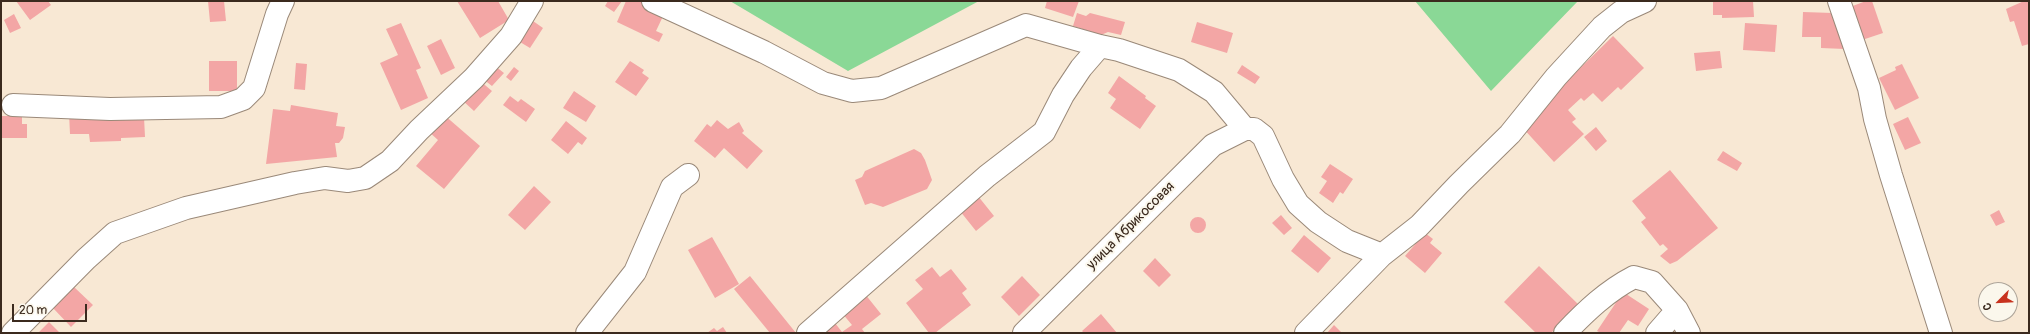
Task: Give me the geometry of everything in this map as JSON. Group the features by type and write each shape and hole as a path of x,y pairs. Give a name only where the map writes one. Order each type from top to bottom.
{"street":[{"path":"13,105 110,109 221,107 243,99 254,88 277,14 283,1"},
{"path":"13,333 86,259 115,233 186,208 295,184 325,178 348,181 366,178 390,161 419,130 474,78 511,36 532,1"},
{"path":"653,1 764,52 823,83 852,91 881,88 1026,25 1119,50 1179,70 1214,92 1245,129 1254,129 1263,136 1283,179 1298,204 1303,209 1318,222 1347,241 1382,255"},
{"path":"1306,333 1382,255 1419,226 1510,134 1556,77 1602,27 1621,12 1645,1"},
{"path":"1839,1 1869,88 1875,119 1891,174 1942,333"},
{"path":"808,333 986,176 1044,132 1063,95 1081,68 1100,46"},
{"name":"улица Абрикосовая","path":"1024,333 1213,145 1245,129"},
{"path":"587,333 635,272 672,187 688,175"},
{"path":"1566,333 1598,300 1620,284 1634,277 1652,282 1677,310 1689,333"},
{"path":"1657,333 1677,310"}],"green space":[{"path":"730,1 979,1 848,71"},
{"path":"1415,1 1578,1 1491,91"}],"building":[{"path":"16,1 48,1 51,5 30,20"},
{"path":"208,1 224,1 226,21 210,22"},
{"path":"457,1 498,1 509,20 480,38"},
{"path":"608,1 622,1 614,12 605,6"},
{"path":"626,1 642,1 665,12 656,31 663,34 659,42 617,22"},
{"path":"1047,1 1079,1 1073,17 1045,8"},
{"path":"1713,1 1753,1 1754,17 1722,18 1722,15 1713,15"},
{"path":"1866,1 1872,1 1883,33 1862,40 1850,7"},
{"path":"2024,1 2029,1 2029,44 2022,46 2014,21 2010,22 2006,9"},
{"path":"1803,12 1833,13 1845,49 1821,48 1821,37 1802,37"},
{"path":"1077,13 1086,16 1090,13 1125,22 1121,35 1108,32 1101,35 1073,26"},
{"path":"14,14 21,28 10,33 4,20"},
{"path":"533,21 543,28 530,48 520,42"},
{"path":"1197,22 1233,33 1227,53 1191,42"},
{"path":"401,23 421,68 416,70 428,98 401,110 380,63 398,55 386,29"},
{"path":"1745,23 1777,25 1775,52 1743,50"},
{"path":"1613,36 1644,68 1621,90 1618,87 1602,102 1593,93 1584,101 1581,98 1568,110 1576,119 1572,122 1584,134 1554,162 1521,126"},
{"path":"441,39 455,68 441,75 427,46"},
{"path":"1720,51 1722,68 1696,71 1694,53"},
{"path":"209,61 237,61 237,91 209,91"},
{"path":"630,61 644,70 642,73 649,78 636,96 615,82"},
{"path":"296,63 307,64 305,90 294,89"},
{"path":"1902,64 1919,98 1895,110 1879,78 1896,70 1895,67"},
{"path":"1242,65 1260,77 1255,84 1237,73"},
{"path":"495,66 504,73 492,86 483,79"},
{"path":"514,67 519,71 511,81 506,77"},
{"path":"1119,76 1146,96 1145,98 1156,106 1140,129 1110,108 1116,99 1108,93"},
{"path":"479,80 492,91 474,111 462,100"},
{"path":"574,91 596,106 586,122 563,108"},
{"path":"510,96 518,102 521,99 535,109 526,122 503,105"},
{"path":"291,105 338,113 336,126 345,127 343,138 339,143 335,143 337,157 266,164 273,109 290,111"},
{"path":"69,113 144,117 145,137 121,138 121,141 90,142 89,134 70,134"},
{"path":"443,114 480,146 444,189 416,166 438,140 428,131"},
{"path":"1,116 22,116 22,124 27,124 27,138 1,138"},
{"path":"1908,117 1921,143 1905,150 1893,124"},
{"path":"717,120 728,129 739,122 744,131 742,133 763,151 747,169 724,148 715,158 694,141 707,124 711,127"},
{"path":"566,121 587,138 582,145 578,142 568,154 551,140"},
{"path":"1596,127 1607,141 1596,151 1584,137"},
{"path":"914,149 921,153 932,180 927,189 883,207 871,203 865,205 855,180 862,177 865,171"},
{"path":"1723,151 1742,163 1737,171 1717,160"},
{"path":"1330,164 1353,179 1343,194 1340,192 1333,203 1319,193 1327,181 1321,177"},
{"path":"1670,170 1718,228 1677,261 1670,264 1660,256 1668,249 1663,244 1660,246 1641,222 1646,218 1632,201"},
{"path":"534,186 551,202 525,230 508,215"},
{"path":"978,196 994,216 976,231 960,211"},
{"path":"1999,210 2005,222 1996,226 1990,215"},
{"path":"1281,215 1292,228 1284,235 1272,223"},
{"path":"1195,217 1201,217 1206,222 1204,231 1201,233 1195,233 1190,228 1190,222"},
{"path":"1425,233 1433,239 1430,243 1442,253 1425,273 1405,256"},
{"path":"1304,235 1331,258 1318,273 1291,251"},
{"path":"712,237 739,284 715,298 688,250"},
{"path":"1155,258 1171,275 1159,287 1143,271"},
{"path":"1539,266 1579,305 1551,333 1536,333 1504,302"},
{"path":"932,267 940,277 951,269 967,289 962,293 971,305 935,333 929,333 906,303 923,289 915,280"},
{"path":"750,276 796,333 770,333 734,289"},
{"path":"1022,276 1040,295 1019,316 1001,297"},
{"path":"74,287 93,305 71,327 53,308"},
{"path":"1623,292 1649,309 1638,326 1628,320 1619,333 1601,333 1597,331"},
{"path":"865,294 881,314 862,329 865,333 822,333 835,323 842,332 852,325 842,313"},
{"path":"1101,314 1117,333 1084,333 1082,331"},
{"path":"49,322 60,333 38,333"},
{"path":"1334,325 1342,333 1327,333"},
{"path":"723,327 727,333 707,333 714,328 717,331"}]}
